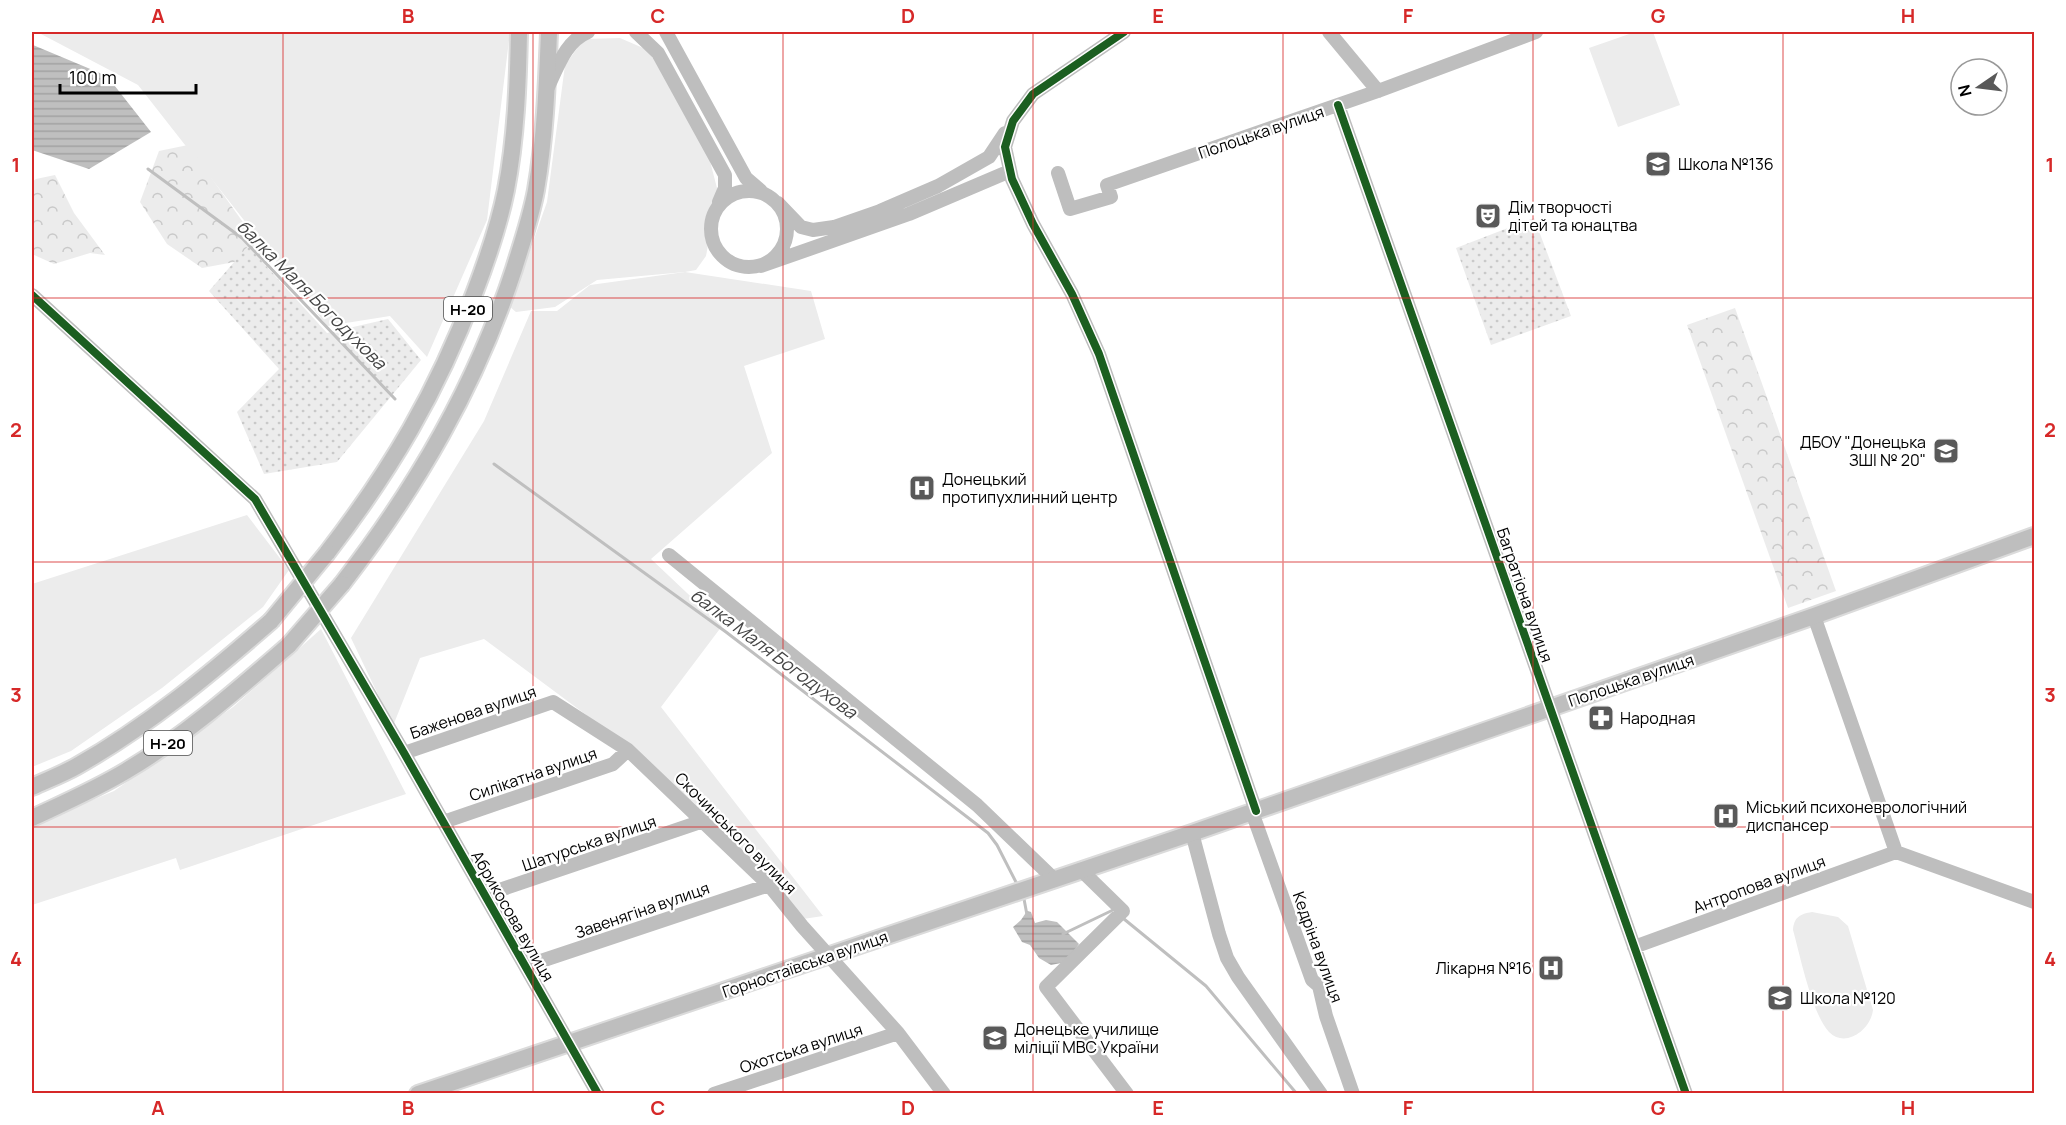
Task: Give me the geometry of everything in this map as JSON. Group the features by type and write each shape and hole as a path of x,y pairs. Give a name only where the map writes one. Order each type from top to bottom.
{"main road":[{"name":"Н-20","path":"32,787 75,767 150,720 208,676 271,621 366,501 418,418 441,374 478,282 499,218 506,188 518,87 519,32"},
{"name":"Н-20","path":"32,818 126,771 226,700 289,645 342,584 382,532 412,487 468,385 489,338 527,228 536,190 547,89 549,32"},
{"name":"Полоцька вулиця","path":"1192,833 1814,616 2034,536"},
{"name":"Горностаївська вулиця","path":"418,1094 1192,833"}],"street":[{"path":"547,89 563,54 572,43 588,32"},
{"path":"636,32 658,53 725,175 725,188 711,222 711,235 715,248 723,258 735,265 748,268 761,266 909,214 1010,171"},
{"path":"666,32 746,178 762,193 778,203 801,227 813,230 834,227 880,211 938,186 989,157 1033,94 1124,32"},
{"path":"1329,32 1378,91"},
{"name":"Полоцька вулиця","path":"1058,172 1070,209 1111,197 1107,185 1378,91 1536,32"},
{"name":"Багратіона вулиця","path":"1338,105 1686,1094"},
{"name":"Кедріна вулиця","path":"1013,121 1005,147 1012,179 1033,224 1072,294 1099,354 1312,980 1318,986 1353,1094"},
{"path":"718,205 732,193 744,190 762,193"},
{"path":"761,266 777,254 786,238 788,226 778,203"},
{"name":"Абрикосова вулиця","path":"32,295 255,499 404,753 598,1094"},
{"path":"669,555 977,805 1054,879"},
{"path":"1814,616 1896,852 2034,902"},
{"name":"Баженова вулиця","path":"404,753 553,702"},
{"name":"Скочинського вулиця","path":"553,702 628,750 769,885 898,1033 944,1094"},
{"name":"Силікатна вулиця","path":"443,822 613,764 628,750"},
{"name":"Шатурська вулиця","path":"485,895 703,821"},
{"path":"1192,833 1227,958 1321,1094"},
{"name":"Антропова вулиця","path":"1634,947 1896,852"},
{"path":"1081,870 1123,911 1046,987 1127,1094"},
{"name":"Завенягіна вулиця","path":"526,966 769,885"},
{"name":"Охотська вулиця","path":"714,1094 898,1033"}],"green space":[{"path":"40,32 510,32 487,220 427,357 390,316 327,326 138,85"},
{"path":"1635,32 1653,32 1680,105 1618,127 1589,48"},
{"path":"620,38 650,51 703,134 718,192 706,256 696,270 597,280 555,307 516,312 510,307 547,202 565,65 584,39"},
{"path":"188,145 267,256 202,268 167,244 140,202 159,151"},
{"path":"55,175 74,213 105,255 90,253 54,264 32,254 32,182"},
{"path":"1534,218 1571,316 1491,345 1456,248"},
{"path":"248,246 327,333 388,319 421,360 337,462 264,474 237,412 279,369 209,291"},
{"path":"685,272 811,291 825,339 744,366 772,453 651,559 722,626 661,707 823,916 803,919 632,749 484,639 420,658 393,726 351,638 484,421 531,311 557,311 590,285"},
{"path":"1735,308 1836,591 1788,608 1687,325"},
{"path":"247,515 289,570 263,607 162,688 71,751 32,767 32,584"},
{"path":"321,629 406,794 180,870 176,858 32,905 32,825 114,791 233,707"},
{"path":"1812,912 1838,917 1848,926 1873,1010 1868,1024 1850,1038 1836,1037 1829,1032 1817,1012 1807,984 1793,930 1798,917"}],"shaded area":[{"path":"32,43 107,76 151,132 89,169 32,150"},
{"path":"1027,911 1031,912 1035,923 1046,920 1057,922 1079,944 1066,962 1051,965 1039,958 1030,945 1022,942 1013,927"}],"waterway":[{"name":"балка Маля Богодухова","path":"148,169 242,238 395,399"},
{"name":"балка Маля Богодухова","path":"494,464 726,632 988,833 997,845 1017,884"},
{"name":"балка Маля Богодухова","path":"1024,899 1027,915"},
{"name":"балка Маля Богодухова","path":"1063,934 1113,910"},
{"name":"балка Маля Богодухова","path":"1124,919 1206,986 1297,1094"}],"cycle path":[{"path":"1124,32 1033,94 1013,121 1005,147 1012,179 1033,224 1072,294 1099,354 1256,811"},
{"path":"1338,105 1686,1094"},
{"path":"32,295 255,499 404,753 598,1094"}],"place":[{"name":"Школа №136","path":"1658,164"},
{"name":"Дім творчості дітей та юнацтва","path":"1488,216"},
{"name":"ДБОУ \"Донецька ЗШІ № 20\"","path":"1946,451"},
{"name":"Донецький протипухлинний центр","path":"922,488"},
{"name":"Народная","path":"1601,718"},
{"name":"Міський психоневрологічний диспансер","path":"1726,816"},
{"name":"Лікарня №16","path":"1551,968"},
{"name":"Школа №120","path":"1780,998"},
{"name":"Донецьке училище міліції МВС України","path":"995,1038"}]}
